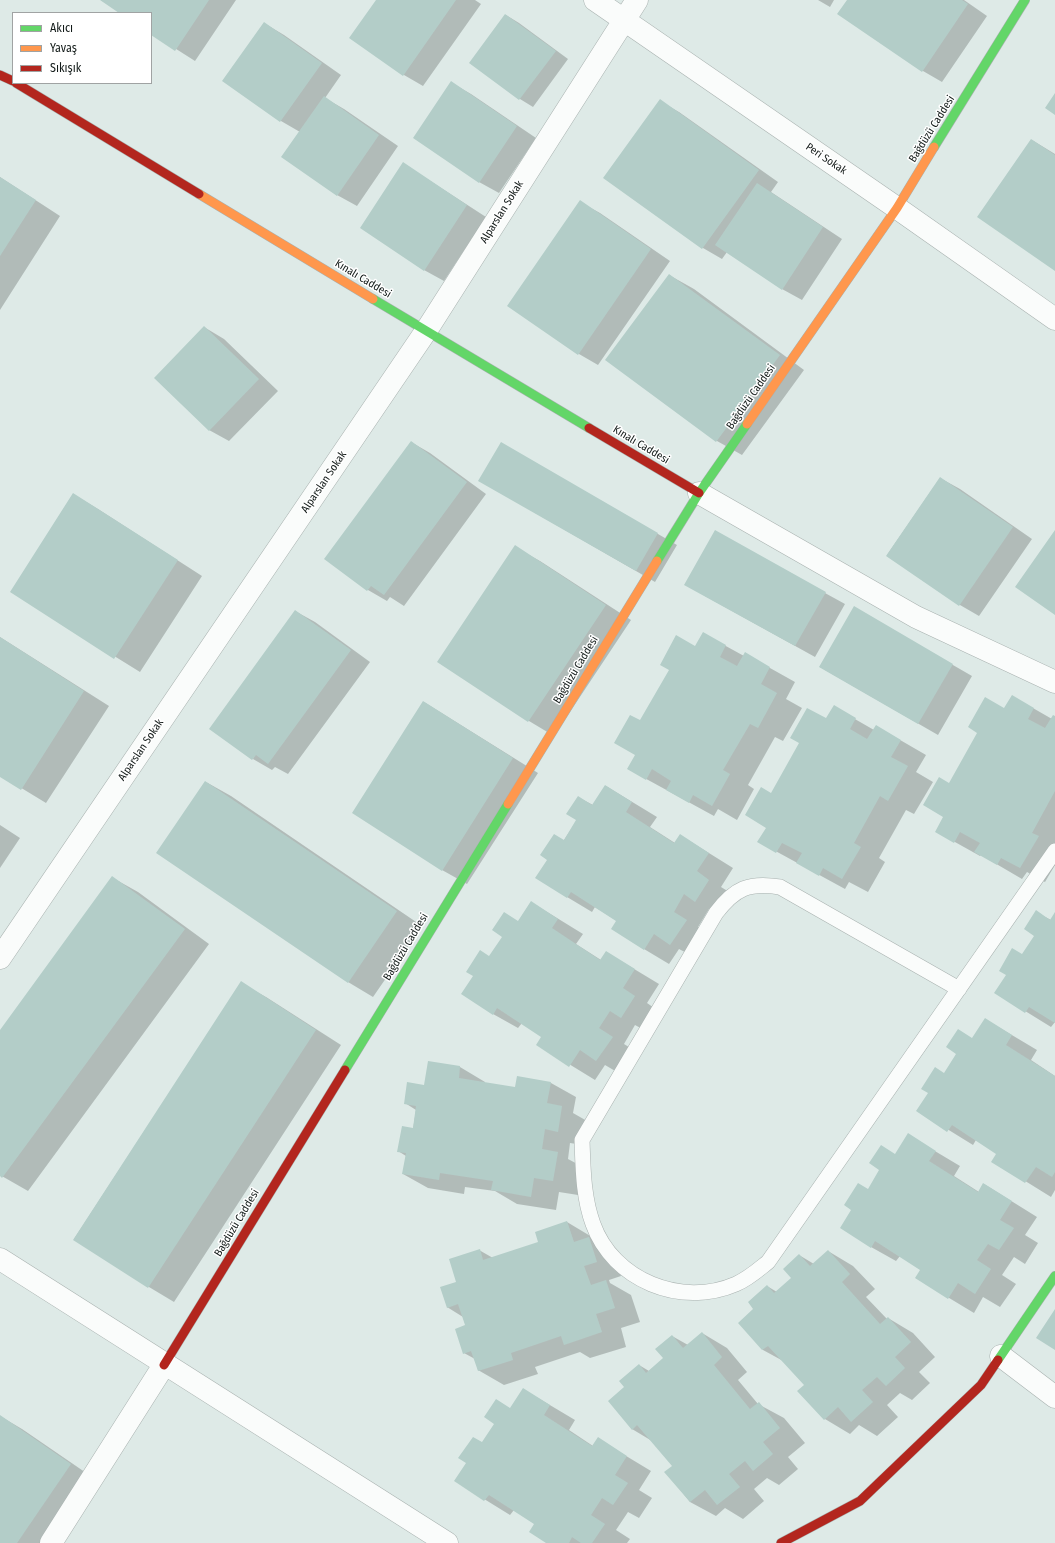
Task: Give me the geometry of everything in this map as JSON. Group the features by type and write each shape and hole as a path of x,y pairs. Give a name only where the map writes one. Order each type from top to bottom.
{"street":[{"name":"Peri Sokak","path":"594,0 897,208 1055,320"},
{"name":"Alparslan Sokak","path":"0,958 426,332 637,0"},
{"name":"Bağdüzü Caddesi","path":"164,1365 699,493 897,208 1025,0"},
{"path":"0,75 12,81"},
{"name":"Kınalı Caddesi","path":"18,84 426,332 699,493"},
{"path":"699,493 916,617 1055,682"},
{"path":"0,1259 164,1365 447,1543"},
{"path":"780,1543 860,1500 981,1385 1055,1276"},
{"path":"1001,1356 1055,1397"},
{"path":"51,1543 164,1365"}],"lane":[{"path":"959,988 780,888 767,885 753,886 738,891 725,901 582,1140 583,1173 588,1206 593,1224 601,1241 612,1257 626,1270 659,1288 678,1292 698,1293 717,1290 736,1284 753,1275 768,1262 1055,851"}],"building":[{"path":"100,0 209,0 175,51 152,36 152,12 118,12"},
{"path":"376,0 456,0 403,76 349,38"},
{"path":"847,0 962,0 968,4 922,72 837,14"},
{"path":"505,14 556,51 519,100 469,63"},
{"path":"264,22 322,63 280,122 222,81"},
{"path":"451,81 517,126 479,183 413,138"},
{"path":"1055,93 1055,115 1045,108"},
{"path":"324,96 379,135 337,196 281,157"},
{"path":"660,99 759,170 702,249 603,178"},
{"path":"1031,139 1055,155 1055,271 977,217"},
{"path":"403,162 467,205 424,271 360,228"},
{"path":"0,177 36,200 0,256"},
{"path":"757,183 823,227 782,290 715,245"},
{"path":"580,200 651,249 578,355 507,306"},
{"path":"669,274 780,355 716,442 605,360"},
{"path":"204,326 259,379 209,431 154,378"},
{"path":"411,441 467,482 384,595 371,586 367,591 324,559"},
{"path":"501,442 658,533 636,571 478,481"},
{"path":"940,477 1013,527 959,606 886,556"},
{"path":"73,493 178,560 114,659 10,592"},
{"path":"715,530 826,592 795,646 684,585"},
{"path":"1055,530 1055,615 1015,587"},
{"path":"515,545 606,605 528,722 437,662"},
{"path":"854,606 953,664 918,724 819,667"},
{"path":"295,610 351,650 268,764 256,755 252,760 209,729"},
{"path":"703,632 726,645 720,657 737,666 745,652 770,667 761,684 777,693 758,728 750,724 723,770 730,774 712,806 693,795 689,803 666,790 671,781 652,769 646,780 627,769 635,755 614,743 630,715 640,720 669,670 660,665 676,635 695,646"},
{"path":"0,637 84,691 21,790 0,777"},
{"path":"1012,695 1034,708 1028,719 1045,728 1053,715 1055,716 1055,791 1032,833 1039,836 1020,868 1001,858 997,865 974,852 980,843 960,832 954,843 935,832 943,817 923,805 939,777 949,783 977,733 968,727 985,697 1004,708"},
{"path":"423,701 513,758 442,871 352,813"},
{"path":"834,705 856,718 850,729 867,739 876,725 901,740 891,757 908,766 888,801 880,796 854,843 861,847 842,879 823,868 819,876 796,863 802,853 782,843 776,853 757,842 766,828 745,815 761,787 771,793 799,743 790,738 807,708 826,718"},
{"path":"205,781 397,911 348,983 156,853"},
{"path":"605,785 632,802 626,812 674,843 680,834 709,853 697,871 709,880 695,902 684,894 674,912 687,920 670,945 654,934 644,950 611,929 616,921 571,892 567,898 535,878 547,860 540,855 554,834 564,840 576,820 566,814 578,796 592,805"},
{"path":"112,876 185,929 2,1178 0,1176 0,1030"},
{"path":"531,901 558,919 552,928 600,960 606,951 635,969 623,988 635,996 621,1018 610,1011 599,1028 613,1037 596,1061 580,1050 569,1067 536,1045 541,1037 497,1008 493,1015 461,994 473,976 466,972 480,950 489,956 502,937 492,930 504,912 518,921"},
{"path":"1036,910 1050,920 1055,912 1055,1023 1029,1007 1025,1013 994,993 1006,975 999,971 1012,948 1022,954 1034,936 1024,929"},
{"path":"241,981 316,1030 148,1288 73,1240"},
{"path":"985,1018 1012,1035 1006,1045 1055,1076 1055,1172 1052,1177 1036,1167 1025,1183 991,1162 996,1154 952,1125 947,1132 916,1111 928,1093 921,1089 935,1067 944,1073 956,1054 946,1047 958,1029 972,1038"},
{"path":"428,1061 460,1066 459,1078 515,1087 517,1076 551,1082 547,1103 562,1106 558,1132 545,1129 542,1149 558,1152 553,1181 534,1178 531,1197 491,1190 493,1181 440,1173 439,1180 402,1174 406,1153 397,1152 402,1126 413,1128 416,1106 404,1104 407,1082 424,1085"},
{"path":"908,1133 936,1151 929,1161 978,1192 983,1183 1012,1201 1000,1220 1014,1228 999,1250 988,1244 977,1260 991,1269 975,1294 958,1283 948,1299 915,1278 920,1270 875,1241 871,1248 840,1228 851,1210 844,1205 858,1183 868,1189 879,1170 869,1163 881,1145 895,1154"},
{"path":"567,1221 574,1242 589,1237 597,1262 584,1266 591,1285 606,1280 615,1308 596,1314 602,1332 564,1345 561,1336 511,1353 513,1360 478,1371 471,1351 463,1354 455,1329 465,1325 458,1304 447,1308 440,1287 456,1282 449,1259 480,1249 483,1260 538,1242 535,1232"},
{"path":"828,1250 850,1274 842,1282 880,1324 888,1317 911,1342 895,1357 905,1368 886,1386 877,1377 862,1390 873,1402 851,1422 838,1407 824,1420 797,1391 804,1385 768,1346 762,1350 738,1323 753,1309 748,1302 767,1285 774,1293 791,1278 783,1269 799,1254 810,1266"},
{"path":"1055,1309 1055,1350 1036,1338"},
{"path":"702,1332 722,1357 714,1365 750,1409 759,1402 780,1428 763,1442 773,1454 753,1471 745,1461 729,1474 740,1487 717,1505 705,1490 690,1502 664,1472 672,1466 637,1425 632,1430 608,1401 624,1387 619,1381 639,1364 646,1373 663,1358 655,1349 672,1335 683,1348"},
{"path":"523,1388 550,1405 544,1415 592,1446 598,1437 627,1456 615,1475 628,1483 613,1505 602,1498 591,1515 605,1524 592,1543 581,1543 572,1537 569,1543 546,1543 529,1532 534,1524 489,1495 484,1501 454,1481 466,1463 458,1458 473,1437 482,1442 494,1424 484,1417 496,1399 510,1408"},
{"path":"0,1415 71,1464 17,1543 0,1543"}],"traffic: fast":[{"path":"934,147 1025,0"},
{"path":"373,299 589,428"},
{"path":"657,561 699,493 747,424"},
{"path":"345,1070 508,804"},
{"path":"998,1360 1055,1276"}],"traffic: slow":[{"path":"747,424 897,208 934,147"},
{"path":"199,194 373,299"},
{"path":"508,804 657,561"}],"traffic: jam":[{"path":"0,75 12,81"},
{"path":"18,84 199,194"},
{"path":"589,428 699,493"},
{"path":"164,1365 345,1070"},
{"path":"781,1543 860,1501 981,1385 998,1360"}]}
